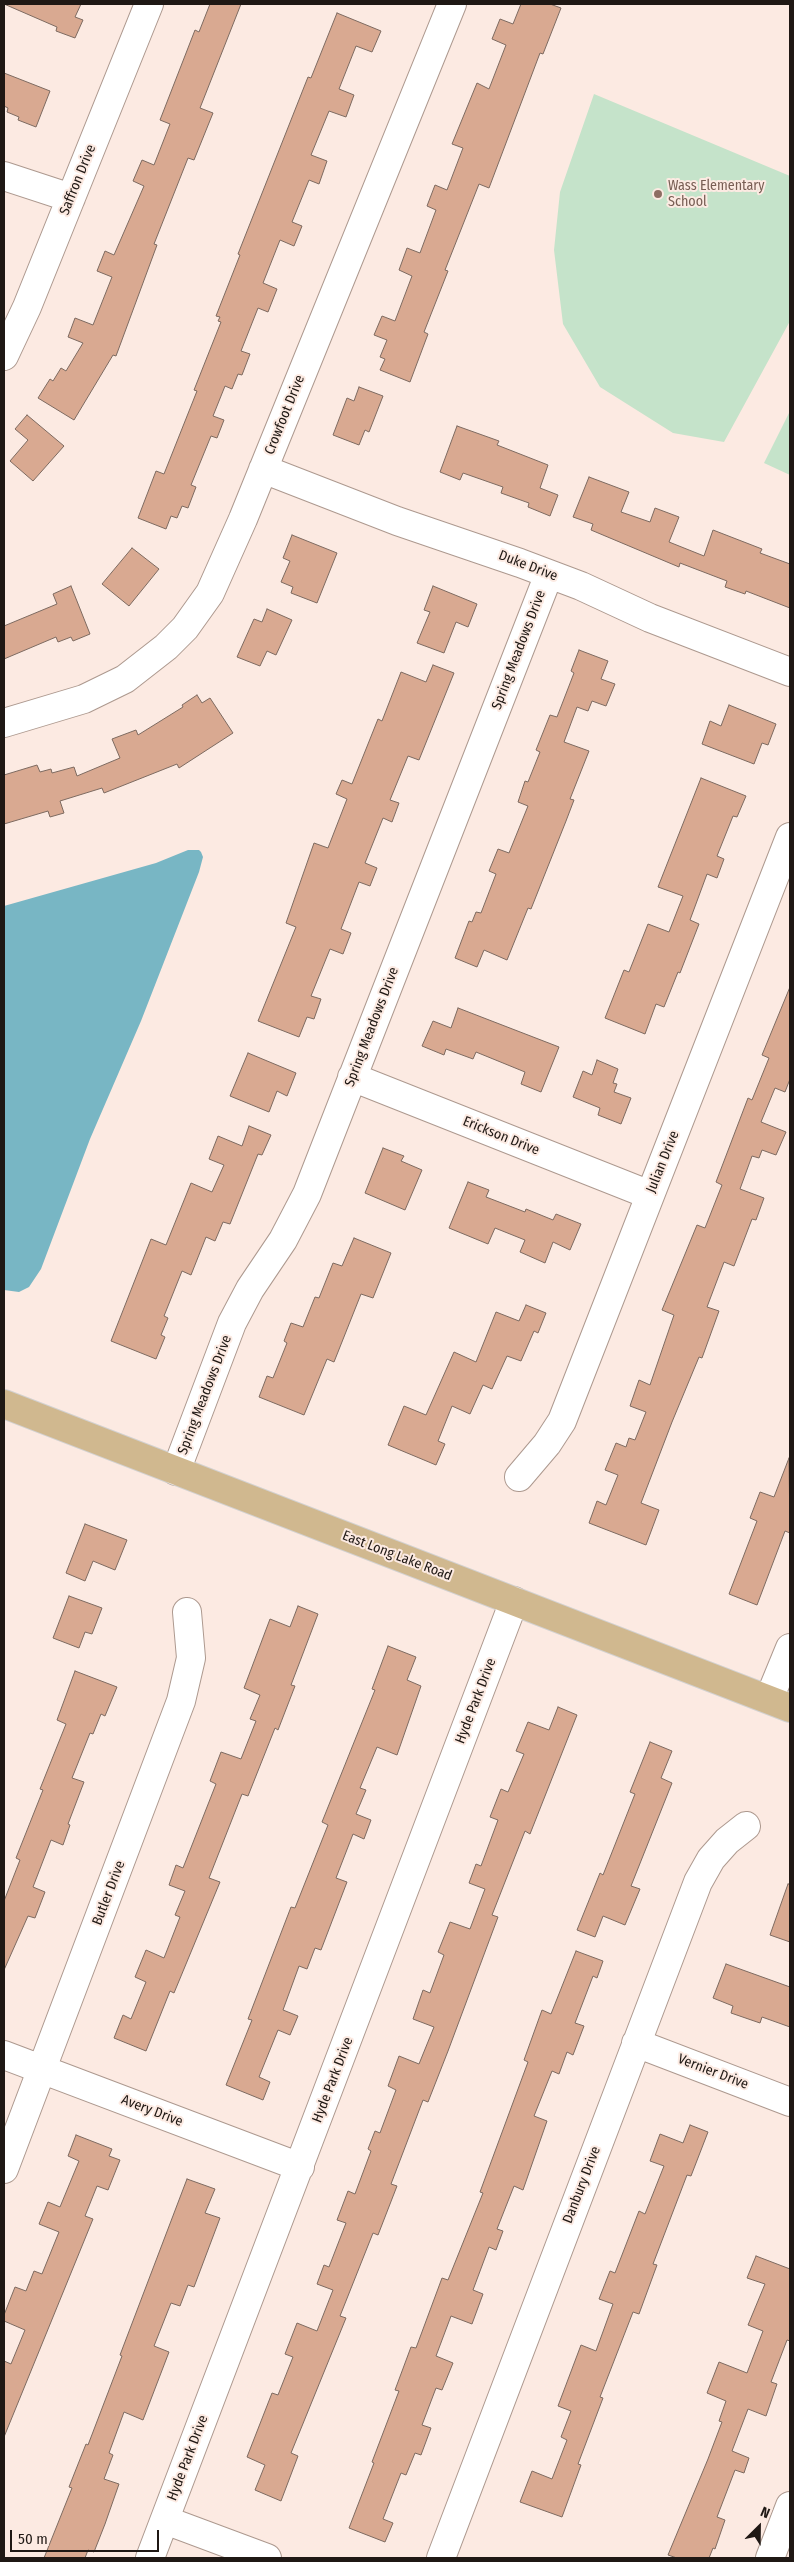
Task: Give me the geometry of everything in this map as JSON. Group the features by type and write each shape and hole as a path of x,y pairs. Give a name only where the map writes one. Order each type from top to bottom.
{"main road":[{"name":"East Long Lake Road","path":"4,1404 779,1704"}],"street":[{"name":"Saffron Drive","path":"4,356 21,320 149,4"},
{"name":"Crowfoot Drive","path":"4,723 66,705 125,679 166,647 185,628 210,593 263,469 452,4"},
{"path":"4,176 70,198"},
{"name":"Duke Drive","path":"263,469 397,521 460,541 549,574 650,618 790,672"},
{"name":"Spring Meadows Drive","path":"176,1471 232,1323 250,1289 296,1217 549,574"},
{"name":"Julian Drive","path":"519,1477 547,1444 562,1421 790,838"},
{"name":"Erickson Drive","path":"352,1077 650,1195"},
{"name":"Hyde Park Drive","path":"150,2558 514,1601"},
{"name":"Butler Drive","path":"4,2169 181,1701 191,1658 187,1612"},
{"path":"779,1704 790,1648"},
{"name":"Danbury Drive","path":"441,2558 698,1882 711,1859 727,1841 746,1826"},
{"name":"Vernier Drive","path":"636,2043 790,2102"},
{"name":"Avery Drive","path":"4,2055 300,2167"},
{"path":"770,2558 790,2506"},
{"path":"165,2520 267,2558"}],"green space":[{"path":"594,94 790,176 790,321 724,442 673,433 600,387 563,324 554,250 560,192"},
{"path":"790,411 790,475 764,463"}],"water":[{"path":"188,850 199,850 201,852 203,857 199,872 141,1021 90,1139 41,1269 29,1287 19,1292 4,1290 4,906 156,863"}],"building":[{"path":"4,4 81,4 75,17 83,20 75,38 56,31 57,27"},
{"path":"210,4 241,4 200,108 213,113 194,160 188,158 154,244 157,245 116,356 113,355 74,420 38,398 50,379 53,381 61,368 66,371 83,343 68,337 75,318 93,325 112,277 97,271 105,251 114,255 144,186 133,181 142,160 154,165 170,124 160,120 195,30 199,32"},
{"path":"521,4 550,4 561,8 543,54 540,53 489,188 479,184 445,270 448,271 424,332 428,334 410,382 380,370 385,359 380,357 387,340 374,335 382,316 395,321 412,276 399,270 407,248 420,253 436,210 427,206 435,185 447,190 463,148 452,144 477,83 489,89 506,45 492,39 500,19 513,24"},
{"path":"337,13 381,31 372,52 356,46 339,89 354,95 346,117 329,111 311,155 327,161 319,184 309,180 292,222 302,226 294,246 280,240 263,283 277,289 268,312 258,308 241,351 250,354 242,375 238,374 232,389 225,386 213,416 224,420 217,438 211,436 191,485 196,487 188,508 182,506 177,518 171,516 166,529 138,518 156,471 164,474 197,391 194,390 221,322 218,321 220,317 216,316 240,255 238,254 308,77 311,78"},
{"path":"4,73 50,91 36,127 18,120 19,117 7,112 8,108 4,106"},
{"path":"359,387 383,396 369,432 365,430 359,445 333,435 347,398 354,401"},
{"path":"27,415 64,446 33,481 10,461 28,440 15,429"},
{"path":"457,426 499,441 497,445 548,465 540,488 558,495 550,516 528,507 529,503 501,493 503,487 463,473 460,480 440,472"},
{"path":"589,477 629,492 621,512 650,522 655,508 679,517 669,542 704,556 713,530 762,549 760,553 790,564 790,608 746,591 745,594 725,587 727,581 680,563 679,567 591,530 593,524 573,517"},
{"path":"292,535 337,553 317,603 291,593 293,587 281,582 290,561 283,558"},
{"path":"132,548 159,569 129,606 102,584"},
{"path":"71,586 90,634 73,641 71,637 58,642 56,637 4,659 4,626 57,604 53,594"},
{"path":"433,586 477,604 468,627 456,622 444,653 417,643 430,612 424,610"},
{"path":"267,609 292,620 276,655 267,651 260,666 237,657 254,619 262,622"},
{"path":"579,650 608,661 601,679 615,684 606,706 592,701 588,711 577,707 564,742 589,751 570,799 574,800 566,821 531,909 528,908 507,960 484,950 477,967 455,958 469,921 472,922 476,912 481,913 496,874 489,871 498,849 509,853 528,806 518,802 525,781 528,782 540,752 536,750 550,715 557,717 574,673 571,671"},
{"path":"433,665 454,673 419,760 408,756 390,800 399,803 392,822 383,818 365,863 377,868 370,886 359,882 341,929 351,933 343,954 330,949 311,996 321,999 314,1019 307,1017 299,1037 258,1021 296,927 286,923 314,843 328,848 347,799 336,794 342,780 352,784 378,719 382,721 401,672 426,682"},
{"path":"197,695 202,703 210,698 233,733 179,768 177,764 104,793 102,788 60,801 64,813 50,817 48,811 4,824 4,775 37,765 40,772 51,769 52,773 74,767 77,776 120,758 112,739 136,730 138,735 183,707 182,705"},
{"path":"729,705 776,724 768,745 762,743 754,764 702,744 710,721 721,726"},
{"path":"701,778 746,796 737,817 733,816 717,856 724,859 717,878 707,874 690,920 699,924 680,973 678,972 664,1007 656,1004 645,1034 605,1018 624,970 629,972 648,924 669,932 683,896 658,887"},
{"path":"790,987 790,1079 785,1092 775,1088 761,1122 786,1132 776,1155 762,1150 759,1158 752,1156 740,1189 764,1198 756,1220 752,1219 734,1266 724,1262 707,1307 719,1311 702,1358 699,1357 641,1503 659,1510 646,1545 589,1523 597,1501 606,1505 618,1475 605,1470 616,1443 626,1447 629,1438 635,1440 646,1412 630,1406 639,1380 650,1385 674,1315 662,1310 697,1225 705,1228 722,1185 716,1182 748,1098 752,1100 769,1058 762,1055"},
{"path":"458,1008 559,1047 541,1092 521,1084 525,1072 476,1052 473,1059 446,1049 444,1055 422,1046 433,1021 451,1028"},
{"path":"248,1053 296,1073 287,1096 277,1091 269,1112 230,1096"},
{"path":"597,1060 618,1069 613,1083 617,1084 614,1092 631,1098 621,1124 598,1115 600,1108 573,1097 583,1071 592,1075"},
{"path":"249,1126 271,1135 262,1155 258,1154 230,1224 223,1222 215,1241 206,1237 191,1275 182,1271 164,1316 168,1318 161,1335 165,1337 156,1359 111,1341 151,1239 166,1245 191,1183 212,1192 224,1165 209,1159 218,1136 242,1146"},
{"path":"383,1148 404,1156 401,1161 422,1170 405,1210 365,1193"},
{"path":"468,1182 489,1190 486,1197 525,1212 526,1209 553,1220 556,1214 581,1224 570,1250 553,1242 545,1263 520,1252 525,1240 495,1228 488,1244 449,1228"},
{"path":"354,1238 391,1253 373,1298 361,1294 334,1362 327,1359 304,1415 259,1397 267,1376 273,1378 287,1343 284,1341 291,1323 303,1327 315,1297 319,1298 333,1263 342,1266"},
{"path":"526,1305 546,1313 538,1333 534,1331 521,1361 507,1356 492,1389 483,1385 470,1414 452,1406 438,1441 445,1444 436,1465 388,1445 404,1406 426,1415 454,1352 476,1362 496,1312 519,1321"},
{"path":"789,1458 790,1533 785,1531 757,1605 729,1594 757,1521 750,1518 760,1492 774,1497"},
{"path":"85,1524 127,1540 115,1570 93,1561 85,1581 66,1573"},
{"path":"69,1596 102,1608 92,1634 85,1632 79,1648 53,1638"},
{"path":"298,1606 318,1614 291,1685 295,1686 278,1730 275,1728 248,1796 242,1794 209,1878 220,1882 174,1993 170,1991 146,2051 114,2038 123,2015 131,2019 146,1982 135,1977 146,1950 164,1958 180,1917 175,1915 185,1891 169,1885 176,1865 183,1868 216,1784 210,1781 221,1752 241,1759 256,1721 250,1719 260,1695 244,1688 270,1619 290,1627"},
{"path":"388,1646 416,1657 407,1680 421,1686 397,1755 377,1747 360,1788 366,1790 356,1814 371,1820 364,1839 353,1834 336,1878 347,1882 321,1950 315,1948 307,1969 299,1966 283,2010 298,2016 290,2035 278,2030 259,2077 270,2082 263,2100 226,2085 252,2020 248,2019 291,1907 295,1908 328,1825 322,1822 375,1690 372,1689"},
{"path":"75,1671 117,1687 105,1716 101,1714 93,1734 90,1733 72,1778 84,1782 68,1824 70,1825 63,1845 51,1840 33,1887 45,1892 35,1918 28,1916 4,1970 4,1901 20,1860 16,1858 43,1790 40,1789 66,1724 57,1720"},
{"path":"558,1707 577,1715 530,1834 525,1831 492,1915 498,1917 448,2051 428,2102 423,2100 391,2184 397,2186 378,2235 373,2233 340,2316 346,2318 291,2453 298,2456 281,2501 255,2490 265,2465 247,2457 272,2393 278,2395 293,2357 285,2354 297,2323 317,2331 333,2290 317,2284 324,2265 329,2267 346,2223 337,2220 348,2191 355,2194 371,2151 368,2149 375,2131 380,2133 396,2090 388,2086 399,2056 419,2064 434,2027 413,2019 423,1990 430,1993 444,1955 438,1952 450,1922 470,1929 485,1889 469,1883 476,1864 481,1866 498,1820 490,1817 501,1789 508,1792 524,1754 516,1751 528,1722 549,1730"},
{"path":"650,1742 672,1751 661,1778 672,1783 631,1886 640,1889 625,1925 603,1916 595,1937 577,1930 600,1873 603,1875 635,1794 630,1792"},
{"path":"788,1884 790,1884 790,1942 770,1935"},
{"path":"576,1951 603,1961 597,1978 593,1976 575,2023 584,2026 573,2055 567,2052 559,2074 552,2071 534,2116 547,2121 523,2190 514,2186 497,2229 503,2231 496,2250 489,2247 473,2290 483,2294 472,2324 451,2316 436,2356 453,2363 442,2390 436,2388 422,2425 431,2428 421,2455 415,2453 406,2475 401,2473 383,2519 393,2523 385,2542 349,2528 399,2391 395,2390 411,2347 416,2348 442,2278 448,2280 483,2193 480,2192 528,2062 524,2060 542,2010 551,2014"},
{"path":"726,1964 790,1987 790,2027 762,2017 760,2023 731,2013 733,2006 713,1998"},
{"path":"690,2125 708,2132 691,2176 687,2175 653,2264 657,2265 639,2314 633,2312 600,2397 603,2398 578,2464 581,2465 562,2517 520,2502 532,2471 552,2479 567,2440 561,2437 571,2411 558,2406 581,2345 596,2351 613,2304 599,2299 610,2271 615,2273 639,2211 645,2214 664,2166 650,2161 660,2134 683,2143"},
{"path":"76,2135 112,2149 109,2156 120,2160 108,2190 97,2186 85,2216 93,2219 4,2437 4,2361 11,2364 25,2330 4,2321 4,2315 15,2287 26,2291 34,2271 42,2274 59,2232 39,2224 48,2202 60,2207 79,2161 68,2156"},
{"path":"187,2179 215,2189 205,2213 220,2218 194,2287 188,2285 180,2306 171,2303 154,2346 169,2352 143,2420 124,2412 109,2453 113,2455 104,2479 119,2484 105,2524 94,2552 88,2550 85,2558 44,2558 72,2488 69,2487 86,2444 88,2445"},
{"path":"756,2256 790,2269 790,2341 787,2340 771,2382 777,2384 766,2416 748,2409 732,2451 749,2458 744,2473 735,2470 717,2517 725,2520 715,2549 713,2548 709,2558 677,2558 668,2555 722,2422 719,2421 726,2401 707,2393 719,2362 747,2373 763,2331 748,2325 765,2284 747,2278"}],"place":[{"name":"Wass Elementary School","path":"658,194"}]}
